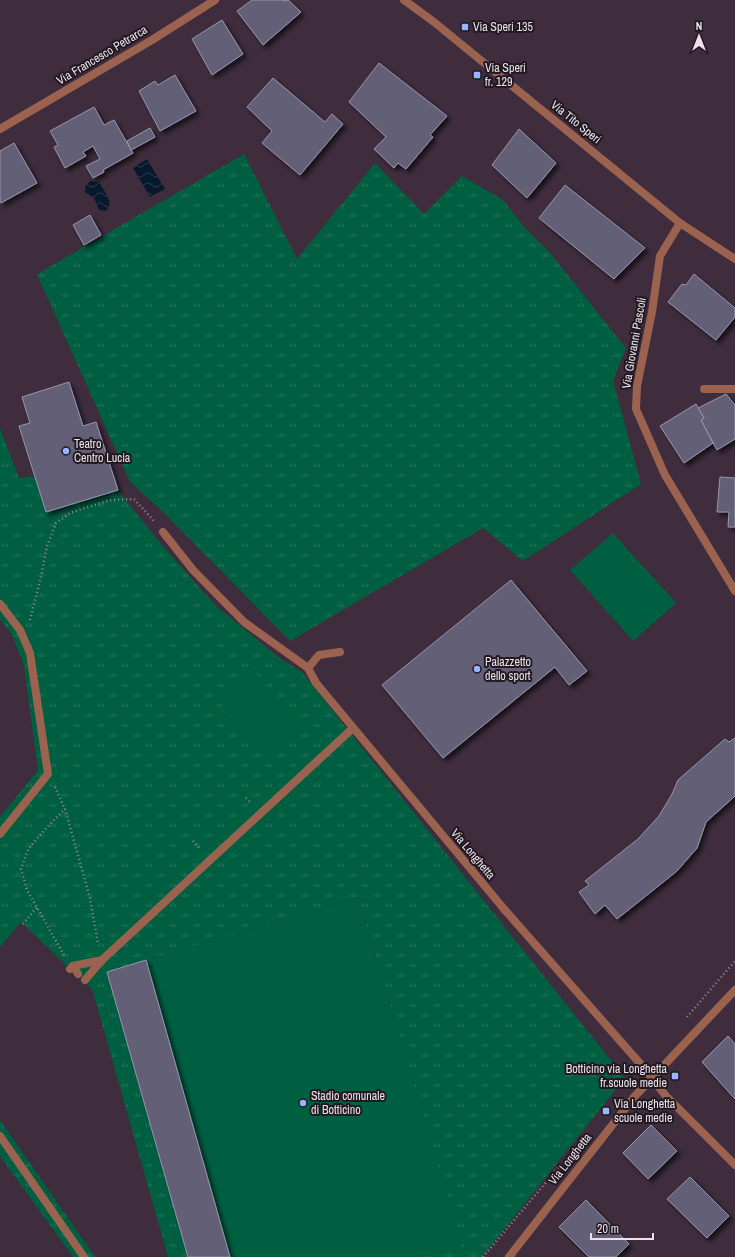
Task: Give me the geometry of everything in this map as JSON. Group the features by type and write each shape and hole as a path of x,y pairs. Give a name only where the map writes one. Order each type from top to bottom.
{"street":[{"name":"Via Francesco Petrarca","path":"0,129 152,40 215,0"},
{"name":"Via Tito Speri","path":"404,0 434,22 680,223 735,259"},
{"name":"Via Giovanni Pascoli","path":"680,223 660,256 652,312 636,386 636,409 665,475 735,591"},
{"path":"704,389 735,389"},
{"path":"163,532 193,570 244,622 308,668 319,655 340,652"},
{"path":"0,604 20,630 30,653 48,774 0,834"},
{"name":"Via Longhetta","path":"308,668 316,683 504,909 652,1078"},
{"path":"85,980 102,960 353,728"},
{"path":"78,974 72,967 102,960"},
{"name":"Via Longhetta","path":"509,1257 635,1096 735,990"},
{"path":"652,1078 666,1096 735,1165"},
{"path":"0,1136 84,1257"}],"path":[{"path":"20,630 31,618 47,546 56,524 70,514 112,500 134,499 163,532"},
{"path":"48,774 65,809 90,898 94,930 102,960"},
{"path":"65,809 29,848 20,869 27,890 66,960 72,967"},
{"path":"23,924 37,907"}],"green space":[{"path":"244,154 297,259 375,163 424,214 462,176 503,200 525,228 551,254 626,348 613,381 641,484 523,561 483,528 290,641 163,512 130,482 37,274"},
{"path":"0,428 19,478 35,476 46,512 118,490 160,543 216,606 281,659 302,672 625,1078 482,1257 423,1257 461,1245 358,898 107,972 188,1257 168,1257 93,992 85,980 70,969 21,922 0,947 0,817 38,770 24,666 12,635 0,619"},
{"path":"613,533 676,603 633,641 570,570"},
{"path":"251,667 303,730 267,760 215,697"},
{"name":"Stadio comunale di Botticino","path":"358,898 462,1246 423,1257 230,1257 146,960"},
{"path":"0,1120 95,1257 73,1257 0,1156"}],"water":[{"path":"147,159 165,189 150,197 133,168"},
{"path":"91,181 99,182 108,196 109,204 106,211 99,210 94,198 85,192 86,185"}],"building":[{"path":"252,0 288,0 301,12 263,45 237,11"},
{"path":"222,20 243,54 212,75 192,39"},
{"path":"379,63 447,116 430,135 433,137 406,169 398,163 394,168 374,149 386,137 349,102"},
{"path":"175,75 196,111 160,131 139,91 155,81 158,85"},
{"path":"273,78 325,122 332,114 343,124 300,175 262,143 272,131 247,107"},
{"path":"94,107 104,125 114,120 133,153 103,170 104,172 93,178 86,166 100,159 93,146 83,152 86,156 65,168 54,147 58,145 50,131"},
{"path":"150,128 155,137 131,150 127,141"},
{"path":"519,129 556,163 527,198 492,165"},
{"path":"14,143 37,183 1,203 0,151"},
{"path":"565,185 645,248 614,279 539,218"},
{"path":"90,215 101,235 84,245 73,225"},
{"path":"694,274 735,308 735,317 716,340 668,302 682,284 686,285"},
{"name":"Teatro Centro Lucia","path":"69,382 83,426 96,422 118,490 46,512 19,426 30,423 22,397"},
{"path":"726,394 735,405 735,439 717,450 701,420 704,418 698,408"},
{"path":"696,404 704,418 701,420 713,443 684,463 660,426"},
{"path":"720,477 735,478 735,527 728,527 729,512 717,512"},
{"name":"Palazzetto dello sport","path":"511,580 587,671 569,685 555,667 443,758 382,685"},
{"path":"735,738 735,796 706,822 697,848 677,871 617,919 605,905 595,914 579,892 589,885 585,881 638,839 659,816 672,794 678,780 725,739 729,742"},
{"path":"146,960 230,1257 188,1257 107,972"},
{"path":"728,1036 735,1044 735,1099 702,1062"},
{"path":"651,1125 677,1151 648,1179 623,1153"},
{"path":"690,1177 729,1216 707,1238 667,1199"},
{"path":"586,1200 629,1244 616,1257 589,1257 559,1227"}],"place":[{"name":"Via Speri 135","path":"465,27"},
{"name":"Via Speri fr. 129","path":"477,75"},
{"name":"Teatro Centro Lucia","path":"66,451"},
{"name":"Palazzetto dello sport","path":"477,669"},
{"name":"Botticino via Longhetta fr.scuole medie","path":"675,1076"},
{"name":"Stadio comunale di Botticino","path":"303,1103"},
{"name":"Via Longhetta scuole medie","path":"606,1111"}]}
